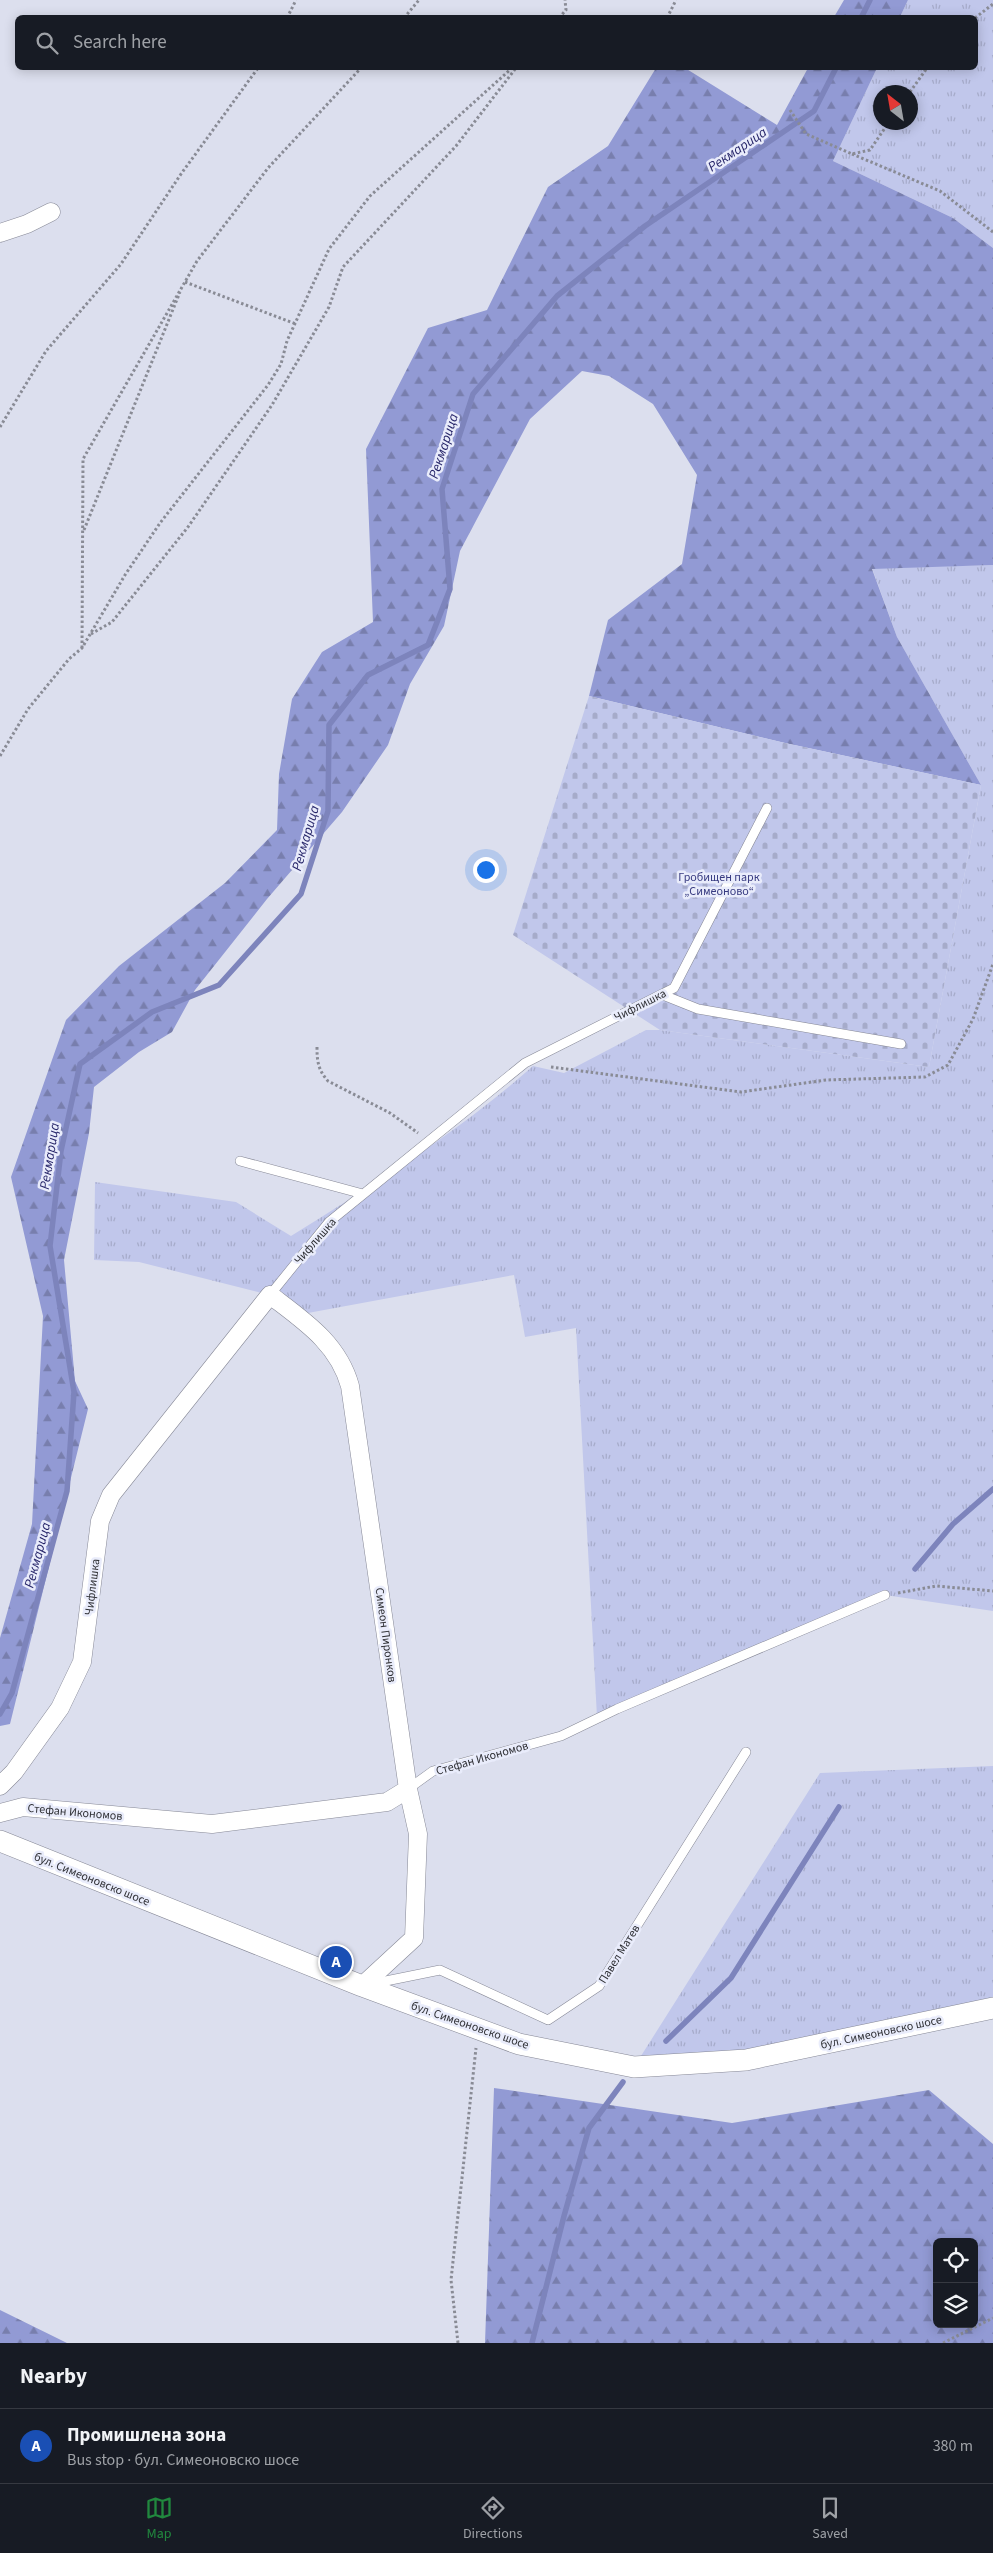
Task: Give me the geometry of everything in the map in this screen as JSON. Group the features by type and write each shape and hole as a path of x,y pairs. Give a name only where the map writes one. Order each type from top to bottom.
{"street":[{"path":"0,233 27,224 51,212"},
{"name":"Чифлишка","path":"0,1786 14,1772 60,1708 82,1662 100,1522 111,1495 270,1294"},
{"name":"Симеон Пиронков","path":"270,1294 327,1342 344,1367 350,1386 408,1789 418,1834 414,1938 362,1986"},
{"name":"Стефан Икономов","path":"0,1813 23,1807 212,1824 387,1802 408,1789"},
{"name":"бул. Симеоновско шосе","path":"0,1841 362,1986 478,2030 519,2044 634,2067 746,2060 993,2008"}],"lane":[{"name":"Чифлишка","path":"270,1294 329,1222 525,1063 674,988 767,808"},
{"path":"662,995 698,1009 901,1044"},
{"path":"240,1161 362,1194"},
{"name":"Стефан Икономов","path":"408,1789 433,1771 561,1736 617,1709 886,1595"},
{"name":"Павел Матев","path":"362,1986 440,1970 548,2020 600,1986 746,1752"}],"path":[{"path":"288,15 296,0"},
{"path":"406,15 419,0"},
{"path":"562,15 566,10 565,0"},
{"path":"668,15 676,0"},
{"path":"978,16 993,4"},
{"path":"0,426 46,352 121,264 181,174 257,70"},
{"path":"82,648 83,458 196,261 268,168 359,70"},
{"path":"0,756 28,709 69,659 82,648 124,575 160,522 268,384 281,364 287,342 329,249 370,196 512,70"},
{"path":"90,634 112,622 188,527 272,405 329,307 343,267 456,146 513,70"},
{"path":"915,85 926,70"},
{"path":"790,110 806,134 940,191 993,232"},
{"path":"852,154 870,150 884,130"},
{"path":"185,282 296,324"},
{"path":"83,533 185,282"},
{"path":"525,1063 741,1092 826,1080 925,1078 948,1066 973,1018 993,964"},
{"path":"317,1046 317,1061 320,1073 328,1081 390,1113 429,1140"},
{"path":"886,1595 936,1586 993,1591"},
{"path":"458,2343 451,2280 478,2030"},
{"path":"943,2343 993,2318"}],"green space":[{"path":"844,0 908,0 901,15 835,15"},
{"path":"908,0 993,0 993,248 953,218 833,161 876,70 978,70 978,15 901,15"},
{"path":"655,70 688,70 777,125 807,70 876,70 833,161 953,218 993,248 993,565 872,569 897,637 981,785 785,743 589,696 608,620 682,564 697,475 653,404 609,376 582,371 530,419 460,551 444,626 410,684 388,745 342,812 267,899 195,990 172,1032 139,1052 94,1087 89,1133 64,1260 75,1381 88,1409 10,1724 0,1726 0,1638 32,1524 43,1316 11,1177 66,1020 119,966 225,883 277,830 279,774 292,699 322,652 373,622 366,449 428,328 487,310 548,187 608,146"},
{"path":"993,565 993,1611 885,1595 597,1717 576,1328 525,1337 514,1275 297,1315 270,1295 139,1262 94,1260 95,1182 236,1202 291,1236 385,1177 446,1135 533,1066 564,1073 646,1030 660,1030 929,1067 981,785 897,637 872,568"},
{"name":"Гробищен парк „Симеоново“","path":"589,696 785,743 981,785 929,1067 660,1030 513,935"},
{"path":"993,1766 993,2008 746,2060 634,2067 820,1773"},
{"path":"494,2088 732,2123 929,2090 993,2144 993,2343 485,2343"},
{"path":"0,2310 67,2343 0,2343"}],"waterway":[{"name":"Рекмарица","path":"862,15 870,0"},
{"name":"Рекмарица","path":"0,1714 12,1693 67,1491 74,1392 50,1246 61,1151 80,1064 152,1012 219,985 301,894 328,811 329,725 368,675 428,645 450,589 442,489 473,394 557,296 645,226 814,111 835,70"},
{"path":"915,1569 953,1524 993,1489"},
{"path":"666,2041 731,1978 839,1807"},
{"path":"532,2343 564,2216 589,2128 623,2082"}],"place":[{"name":"Промишлена зона","path":"336,1962"}]}
